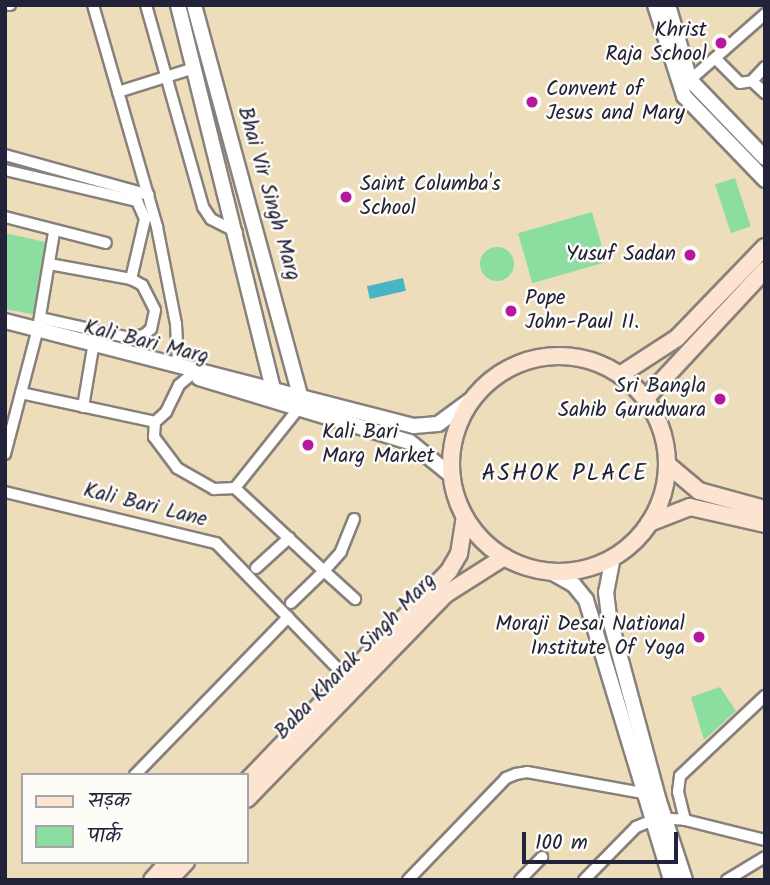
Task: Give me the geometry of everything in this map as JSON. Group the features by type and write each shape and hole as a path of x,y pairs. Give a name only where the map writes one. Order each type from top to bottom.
{"main road":[{"path":"620,375 677,338 765,247"},
{"path":"645,399 765,270"},
{"path":"544,358 591,361 620,375 645,399 662,429 667,464 663,495 649,523 613,557 576,571 549,571 504,557 482,540 466,518 452,477 454,439 476,396 506,371 544,358"},
{"path":"667,464 699,491 765,509"},
{"path":"649,523 690,508 765,524"},
{"name":"Baba Kharak Singh Marg","path":"248,780 449,571 459,554 466,518"},
{"name":"Baba Kharak Singh Marg","path":"248,798 446,594 504,557"},
{"path":"152,880 166,864"},
{"path":"169,880 184,864"}],"street":[{"path":"93,5 149,195 176,324 178,362"},
{"path":"146,5 206,214 237,232"},
{"name":"Bhai Vir Singh Marg","path":"178,5 237,232 274,394"},
{"name":"Bhai Vir Singh Marg","path":"194,5 301,405"},
{"path":"655,5 684,96 765,180"},
{"path":"668,5 690,80 765,158"},
{"path":"690,80 764,15"},
{"path":"715,58 740,83 752,81 765,66"},
{"path":"118,92 194,68"},
{"path":"752,81 765,93"},
{"path":"5,155 149,195"},
{"path":"5,170 137,201 145,219 131,279"},
{"path":"5,217 54,232 106,243"},
{"path":"5,454 38,328 54,232"},
{"path":"38,328 126,337 144,335 151,329 155,310 142,285 131,279 49,264"},
{"name":"Kali Bari Marg","path":"5,321 274,394 301,405"},
{"name":"Kali Bari Marg","path":"5,330 38,328"},
{"path":"83,407 93,346"},
{"name":"Kali Bari Marg","path":"93,346 178,362 196,372"},
{"path":"196,372 179,385 166,412 155,422 154,437 177,468 214,489 235,488 355,599"},
{"path":"21,394 155,422"},
{"path":"301,405 414,426 438,424 476,396"},
{"path":"301,405 410,442 452,477"},
{"path":"235,488 301,405"},
{"name":"Kali Bari Lane","path":"5,492 216,542 347,678"},
{"path":"291,603 341,552 354,519"},
{"path":"256,568 289,538"},
{"path":"613,557 606,592 606,636 643,793 658,818 685,880"},
{"path":"549,571 584,596 606,636 658,818 671,880"},
{"path":"137,773 288,617"},
{"path":"685,820 678,792 680,776 765,696"},
{"path":"408,880 506,778 516,774 527,772 643,793"},
{"path":"583,880 636,827 658,818 685,820 765,840"},
{"path":"520,880 542,857"},
{"path":"727,880 765,857"}],"green space":[{"path":"735,178 751,227 731,233 715,184"},
{"path":"592,212 606,262 532,283 518,233"},
{"path":"5,233 54,244 37,315 5,309"},
{"path":"497,247 509,252 514,264 509,276 497,281 485,276 480,264 485,252"},
{"path":"720,687 736,711 704,740 691,697"}],"water":[{"path":"403,278 406,291 370,299 367,286"}],"place":[{"name":"Khrist Raja School","path":"721,43"},
{"name":"Convent of Jesus and Mary","path":"532,102"},
{"name":"Saint Columba's School","path":"346,197"},
{"name":"Yusuf Sadan","path":"690,255"},
{"name":"Pope John-Paul II.","path":"511,311"},
{"name":"Sri Bangla Sahib Gurudwara","path":"720,399"},
{"name":"Kali Bari Marg Market","path":"308,445"},
{"name":"Moraji Desai National Institute Of Yoga","path":"699,637"}],"district":[{"name":"ASHOK PLACE","path":"565,474"}]}
